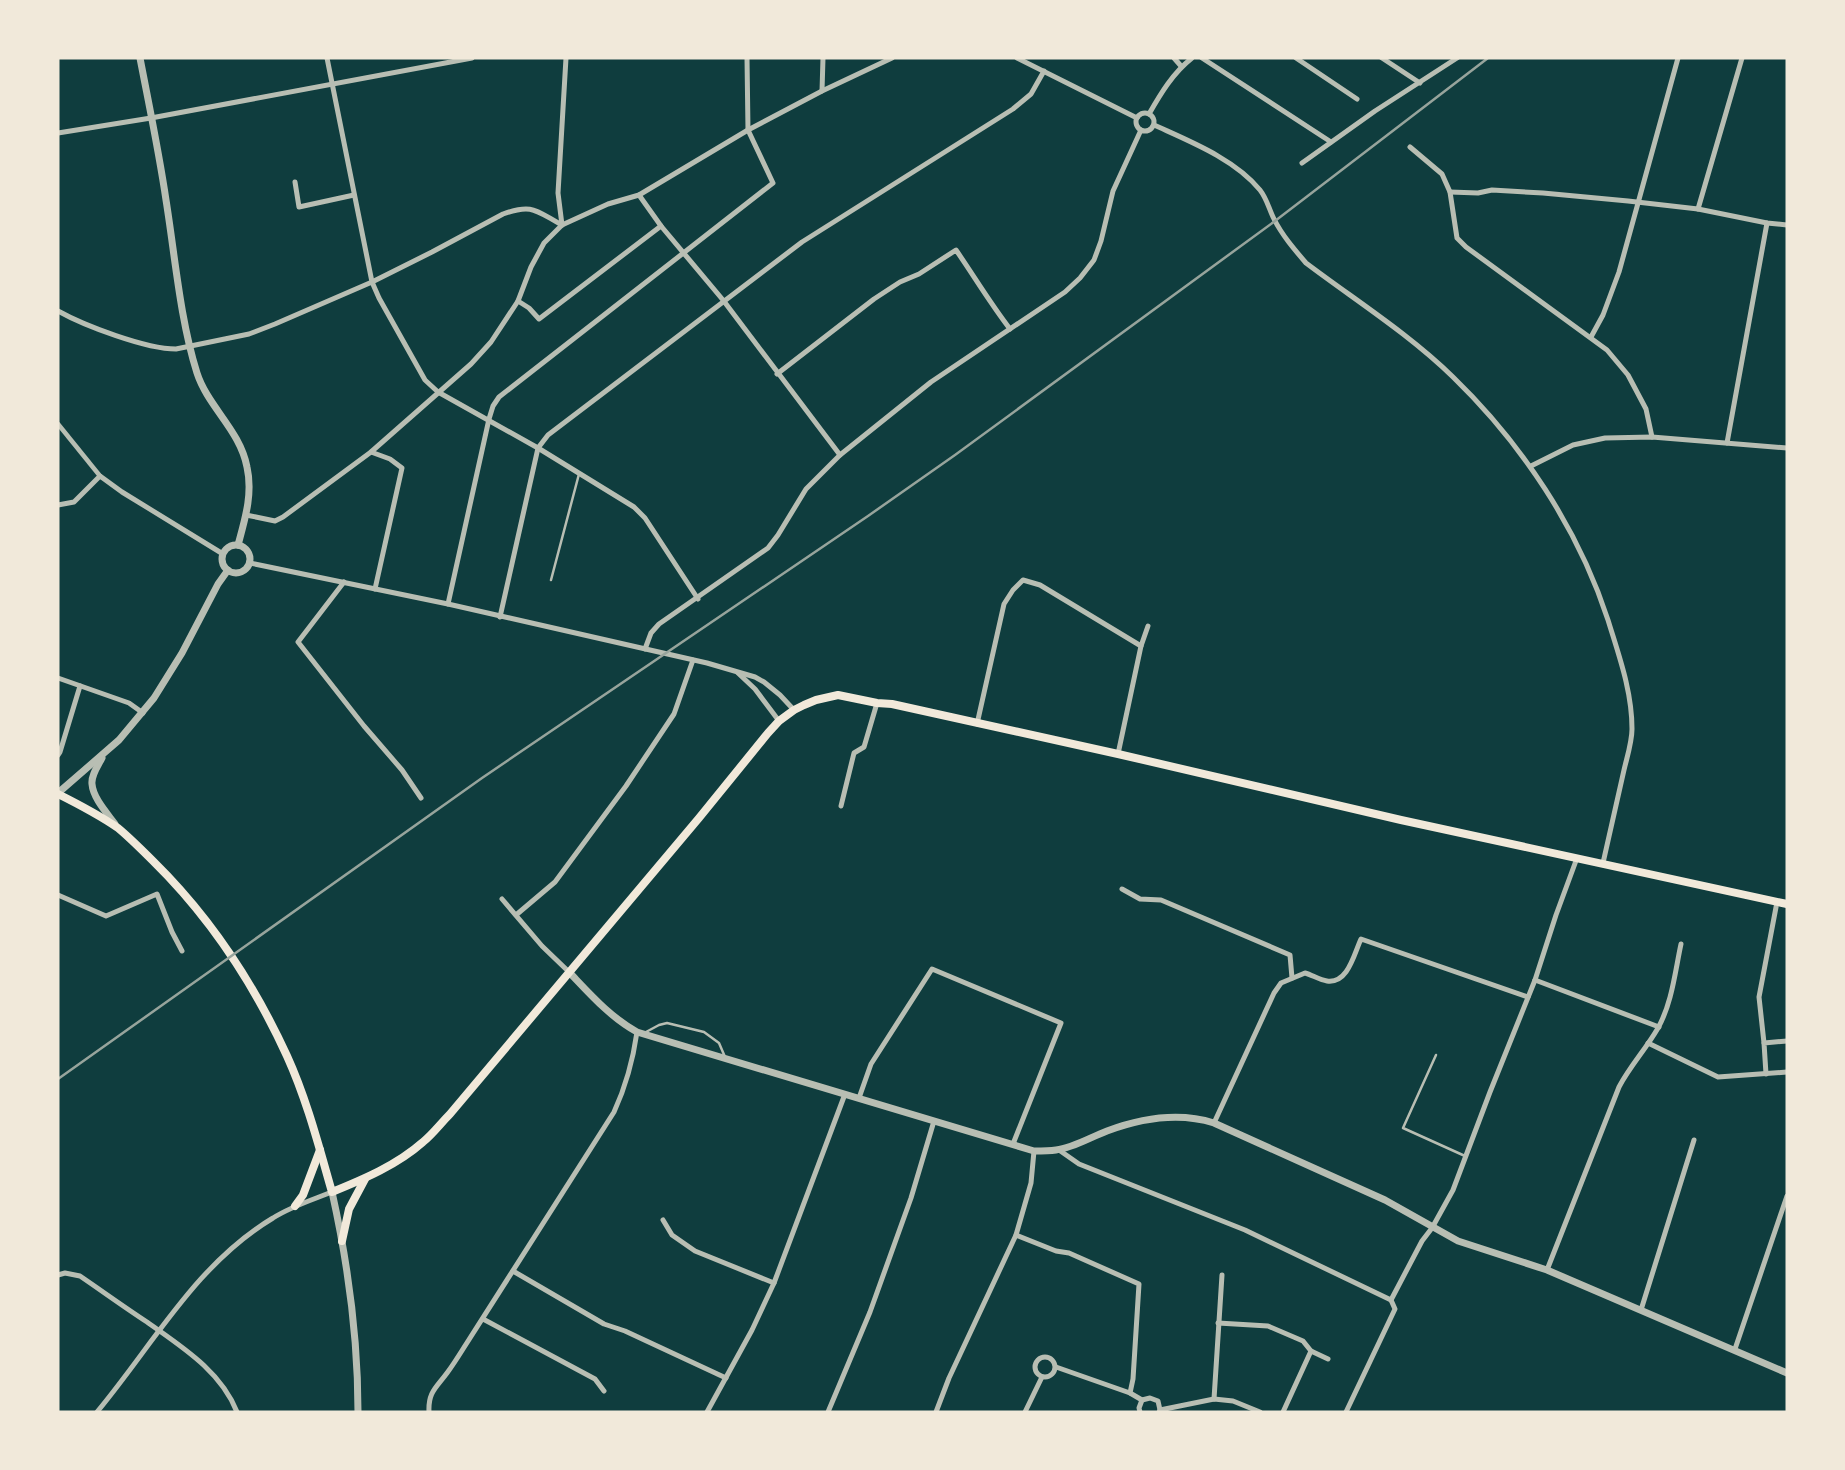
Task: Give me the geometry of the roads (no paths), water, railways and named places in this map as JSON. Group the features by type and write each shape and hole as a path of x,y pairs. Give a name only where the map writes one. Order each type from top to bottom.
{"main road":[{"path":"58,794 118,828 142,850 177,886 236,961 288,1058 308,1108 332,1192 383,1169 424,1142 779,721 794,710 816,700 838,695 892,704 1401,820 1787,904"},
{"path":"295,1206 303,1195 320,1150"},
{"path":"342,1241 349,1209 366,1178"}],"street":[{"path":"140,58 190,345 200,381 240,443 250,483 246,515 238,545"},
{"path":"327,58 372,282 425,380 438,392 538,447 634,508 645,518 698,599"},
{"path":"58,133 472,58"},
{"path":"562,225 558,193 566,58"},
{"path":"448,604 489,419 499,397 773,183 748,130 747,58"},
{"path":"822,91 823,58"},
{"path":"246,515 275,521 283,517 371,452 471,363 491,342 518,301 544,243 562,225 608,204 639,195 748,130 885,59 892,58"},
{"path":"1017,58 1137,118"},
{"path":"1174,58 1181,66"},
{"path":"1149,114 1181,66 1192,58"},
{"path":"1202,58 1331,142"},
{"path":"1296,58 1357,99"},
{"path":"1382,58 1420,83"},
{"path":"1302,163 1375,111 1457,58"},
{"path":"1591,337 1611,296 1678,58"},
{"path":"1698,209 1742,58"},
{"path":"500,617 538,447 548,435 802,242 1013,109 1031,94 1044,71"},
{"path":"1144,113 1149,114 1154,125 1150,130 1141,130 1136,124 1137,118 1144,113"},
{"path":"1154,125 1212,153 1243,174 1259,189 1275,221 1306,263 1452,376 1486,411 1531,466 1572,534 1599,595 1630,698 1632,732 1603,863"},
{"path":"645,649 654,629 768,548 806,489 840,455 931,382 1065,292 1080,278 1094,260 1113,191 1141,130"},
{"path":"1409,147 1442,174 1450,192 1457,237 1466,247 1608,350 1628,375 1646,409 1652,437"},
{"path":"295,183 299,206 354,195"},
{"path":"1450,192 1478,193 1492,190 1637,202 1698,209 1787,225"},
{"path":"639,195 661,226 723,300 840,455"},
{"path":"58,311 144,344 176,349 249,334 372,282 503,214 530,208 562,225"},
{"path":"1727,443 1767,223"},
{"path":"518,301 539,319 661,226"},
{"path":"777,374 873,299 956,250 1010,329"},
{"path":"58,424 100,475 122,492 223,554"},
{"path":"1531,466 1573,445 1605,438 1652,437 1787,448"},
{"path":"371,452 390,458 402,468 375,589"},
{"path":"58,505 74,502 100,475"},
{"path":"238,545 248,551 250,563 243,572 233,573 223,563 223,554 229,547 238,545"},
{"path":"250,563 448,604 735,671 764,682 794,710"},
{"path":"58,794 104,754 143,713 165,682 228,570"},
{"path":"977,724 1004,604 1023,580 1040,585 1141,646"},
{"path":"344,582 298,642 402,770 421,798"},
{"path":"1118,754 1141,646 1148,626"},
{"path":"516,915 555,882 626,786 674,714 693,660"},
{"path":"735,671 755,690 779,721"},
{"path":"58,678 129,703 143,713"},
{"path":"59,754 80,685"},
{"path":"841,806 854,753 864,747 877,703"},
{"path":"104,754 91,783 97,798 118,828"},
{"path":"1391,1300 1452,1190 1535,980 1577,858"},
{"path":"1122,889 1140,899 1161,901 1290,956 1292,978"},
{"path":"58,895 106,916 157,894 182,951"},
{"path":"502,899 541,946 610,1014 640,1033 1034,1151 1059,1150 1110,1130 1144,1121 1180,1116 1214,1123 1385,1200 1458,1241 1548,1270 1786,1371"},
{"path":"1766,1073 1759,997 1777,902"},
{"path":"1214,1123 1281,983 1305,972 1329,981 1338,980 1344,976 1360,939 1528,997"},
{"path":"1548,1270 1619,1087 1659,1027 1670,1000 1681,944"},
{"path":"859,1098 871,1064 932,969 1061,1023 1013,1144"},
{"path":"1535,980 1659,1027"},
{"path":"429,1412 428,1401 434,1387 446,1374 483,1318 614,1112 623,1093 640,1033"},
{"path":"1764,1043 1787,1041"},
{"path":"1648,1043 1718,1077 1787,1072"},
{"path":"707,1412 752,1330 774,1283 845,1094"},
{"path":"828,1412 870,1312 911,1198 934,1121"},
{"path":"1641,1310 1694,1140"},
{"path":"1059,1150 1079,1164 1204,1212 1391,1300 1395,1309 1346,1412"},
{"path":"936,1412 949,1378 1016,1235 1031,1183 1034,1151"},
{"path":"97,1412 206,1272 229,1250 255,1230 295,1206 332,1192 342,1241 356,1346 358,1412"},
{"path":"1735,1349 1787,1196"},
{"path":"663,1220 672,1235 695,1251 774,1283"},
{"path":"1016,1235 1056,1251 1069,1253 1139,1284 1130,1393"},
{"path":"513,1271 604,1324 726,1378"},
{"path":"58,1275 65,1273 80,1276 189,1352 209,1369 226,1389 237,1412"},
{"path":"1214,1399 1222,1275"},
{"path":"483,1318 595,1379 604,1391"},
{"path":"1218,1323 1268,1326 1303,1341 1311,1352 1328,1359"},
{"path":"1283,1412 1311,1352"},
{"path":"1045,1356 1053,1359 1056,1367 1053,1375 1042,1377 1034,1367 1037,1359 1045,1356"},
{"path":"1056,1367 1130,1393 1142,1400 1150,1398 1158,1401 1160,1411 1214,1399 1233,1401 1260,1412"},
{"path":"1025,1412 1042,1377"},
{"path":"1140,1412 1142,1400"}],"lane":[{"path":"551,580 579,474"},
{"path":"640,1033 667,1023 704,1032 719,1043 726,1060"},
{"path":"1436,1055 1403,1128 1465,1156"}],"railway":[{"path":"58,1079 482,778 955,455 1275,221 1488,58"}]}
